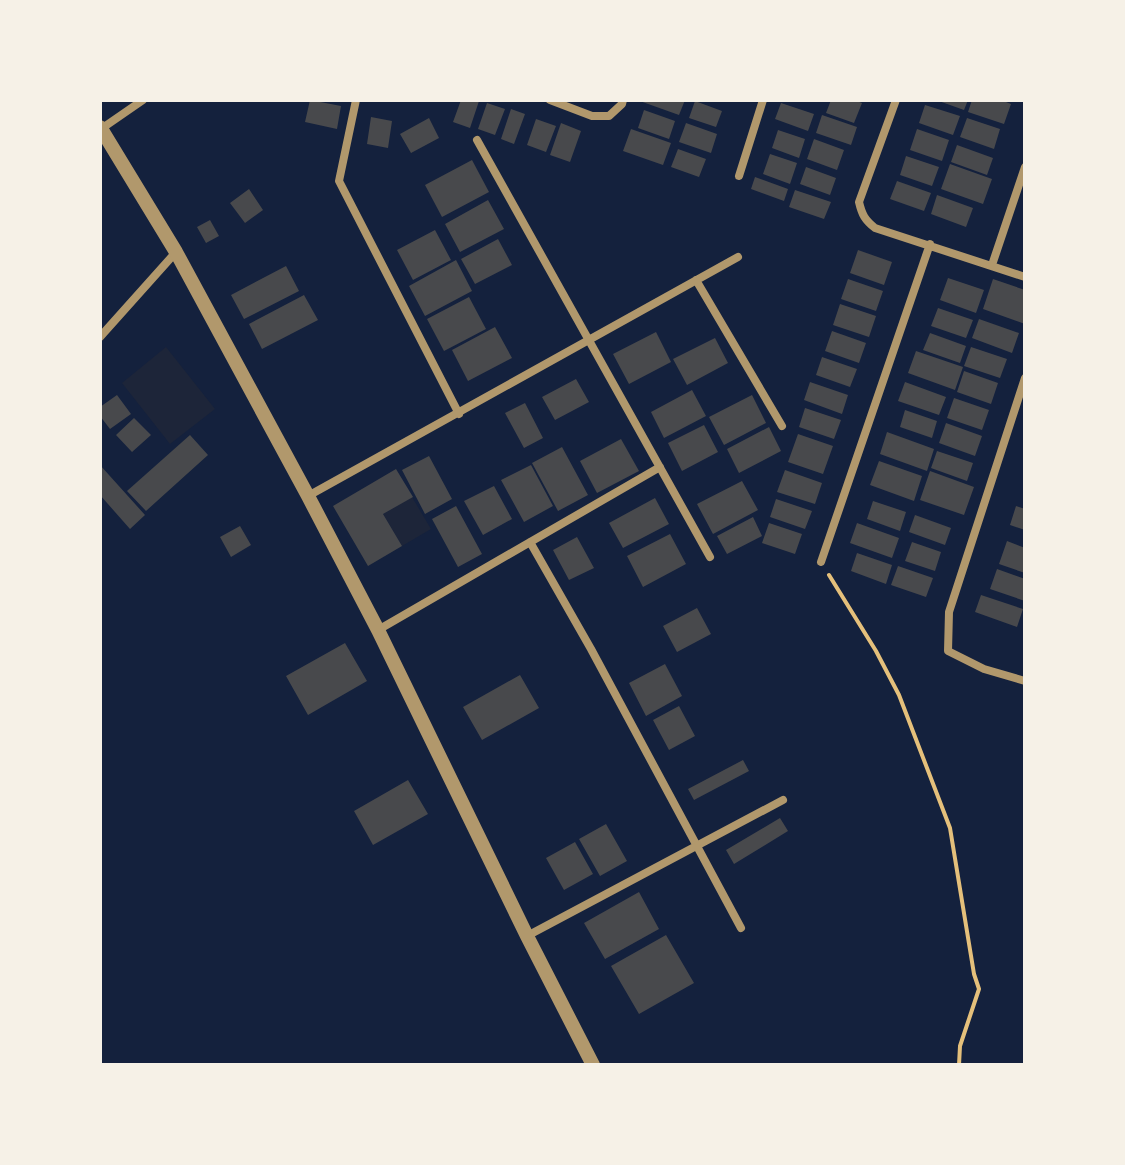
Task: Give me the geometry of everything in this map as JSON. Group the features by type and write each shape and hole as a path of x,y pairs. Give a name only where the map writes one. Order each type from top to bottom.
{"street":[{"path":"143,100 101,128 176,252 308,496 378,630 593,1065"},
{"path":"356,100 339,181 459,414"},
{"path":"550,100 592,116 609,116 623,100"},
{"path":"739,176 763,100"},
{"path":"896,100 859,202 866,221 875,228 1025,277"},
{"path":"477,140 710,557"},
{"path":"992,265 1025,167"},
{"path":"821,562 930,244"},
{"path":"100,337 176,252"},
{"path":"308,496 738,257"},
{"path":"696,280 782,426"},
{"path":"1025,378 949,612 948,638 948,651 984,669 1025,681"},
{"path":"378,630 660,467"},
{"path":"530,542 741,928"},
{"path":"527,936 783,800"}],"path":[{"path":"821,562 876,651 899,695 950,828 979,989 960,1046 959,1065"}],"shaded area":[{"path":"166,347 215,409 170,444 122,383"},
{"path":"412,497 431,529 402,546 383,514"}],"building":[{"path":"310,100 341,106 337,129 305,122"},
{"path":"461,100 479,101 470,128 453,122"},
{"path":"637,100 685,100 679,115"},
{"path":"831,100 862,103 854,123 826,113"},
{"path":"936,100 968,100 964,110"},
{"path":"972,100 1001,100 1011,104 1004,124 968,112"},
{"path":"695,101 722,111 716,127 689,118"},
{"path":"487,103 505,109 495,135 478,129"},
{"path":"781,103 814,114 808,131 775,119"},
{"path":"925,105 960,116 953,135 919,123"},
{"path":"511,109 525,114 514,144 501,139"},
{"path":"644,110 675,121 669,139 638,128"},
{"path":"822,115 857,127 851,145 816,133"},
{"path":"371,117 392,121 388,148 367,144"},
{"path":"429,118 439,138 411,153 400,134"},
{"path":"967,118 1000,129 994,149 960,137"},
{"path":"536,119 556,126 546,152 527,145"},
{"path":"561,123 581,131 570,162 550,155"},
{"path":"686,123 717,134 711,153 679,142"},
{"path":"631,129 671,143 663,165 623,151"},
{"path":"917,129 949,140 942,161 910,150"},
{"path":"778,130 805,139 799,158 772,148"},
{"path":"814,139 844,150 837,170 807,159"},
{"path":"957,145 993,158 987,175 951,162"},
{"path":"678,149 706,159 699,177 671,167"},
{"path":"770,154 797,163 790,184 763,174"},
{"path":"906,156 939,167 932,186 900,175"},
{"path":"472,160 489,192 442,217 425,185"},
{"path":"950,164 992,179 983,204 941,189"},
{"path":"806,167 836,178 830,195 800,184"},
{"path":"755,177 788,189 784,201 751,189"},
{"path":"897,181 931,193 924,211 890,199"},
{"path":"249,189 263,210 245,223 230,203"},
{"path":"795,190 831,202 824,219 789,207"},
{"path":"937,195 973,208 966,227 931,214"},
{"path":"488,200 504,229 460,252 445,224"},
{"path":"210,220 219,236 206,243 197,227"},
{"path":"435,230 451,260 413,280 397,250"},
{"path":"498,239 512,265 475,284 461,259"},
{"path":"858,250 892,262 884,285 850,273"},
{"path":"456,260 472,291 425,316 409,286"},
{"path":"286,266 299,291 244,319 231,295"},
{"path":"948,278 984,290 976,313 940,300"},
{"path":"848,279 883,291 876,311 841,299"},
{"path":"993,279 1025,290 1025,324 983,309"},
{"path":"304,295 318,320 262,349 249,324"},
{"path":"469,297 486,329 444,351 427,319"},
{"path":"840,304 876,316 869,337 833,325"},
{"path":"938,308 973,320 966,338 931,326"},
{"path":"979,319 1019,333 1012,353 972,338"},
{"path":"495,327 512,358 468,381 452,350"},
{"path":"832,331 866,343 859,363 825,351"},
{"path":"656,332 671,362 629,384 613,354"},
{"path":"930,333 966,346 960,363 923,350"},
{"path":"715,338 728,363 687,385 673,359"},
{"path":"971,347 1007,359 1000,378 964,366"},
{"path":"916,351 963,367 955,390 908,373"},
{"path":"822,357 857,369 850,387 816,375"},
{"path":"964,371 998,383 991,404 957,392"},
{"path":"576,379 589,402 555,420 542,397"},
{"path":"810,382 848,395 842,414 804,400"},
{"path":"905,382 946,397 939,415 898,401"},
{"path":"692,390 706,416 664,438 651,412"},
{"path":"117,395 131,414 110,429 100,416 100,407"},
{"path":"752,395 766,423 724,445 709,417"},
{"path":"954,398 989,410 982,430 947,418"},
{"path":"525,403 543,438 524,448 505,413"},
{"path":"805,408 841,420 834,439 799,427"},
{"path":"905,410 937,421 932,438 900,427"},
{"path":"134,418 151,435 132,452 116,435"},
{"path":"946,423 982,436 975,456 939,443"},
{"path":"704,425 718,452 682,471 668,443"},
{"path":"769,427 781,451 739,473 727,449"},
{"path":"887,432 934,449 927,471 880,454"},
{"path":"798,434 833,446 823,474 788,462"},
{"path":"190,435 208,455 146,511 127,491"},
{"path":"621,439 639,471 597,493 580,461"},
{"path":"562,447 588,495 558,511 532,463"},
{"path":"937,451 973,463 967,481 931,468"},
{"path":"429,456 452,499 425,514 402,470"},
{"path":"879,461 922,476 914,501 870,485"},
{"path":"100,465 145,515 130,529 100,495"},
{"path":"531,465 553,506 524,522 501,480"},
{"path":"396,469 413,497 383,514 402,546 368,566 333,506"},
{"path":"785,470 822,483 815,504 777,492"},
{"path":"930,471 974,487 964,515 920,500"},
{"path":"742,481 758,510 713,534 697,504"},
{"path":"494,486 512,519 483,535 464,501"},
{"path":"655,498 669,524 623,548 609,523"},
{"path":"776,499 812,511 805,529 770,517"},
{"path":"873,501 906,512 900,531 867,519"},
{"path":"456,506 482,554 458,567 432,519"},
{"path":"1016,506 1025,509 1025,530 1010,525"},
{"path":"915,515 951,528 945,545 909,532"},
{"path":"753,517 762,536 727,554 717,536"},
{"path":"769,523 802,534 795,554 762,543"},
{"path":"857,523 899,538 892,558 850,543"},
{"path":"240,526 251,545 231,557 220,537"},
{"path":"670,534 686,564 643,587 627,556"},
{"path":"577,537 594,568 569,580 553,550"},
{"path":"1007,541 1025,548 1025,573 999,564"},
{"path":"912,542 941,552 935,571 905,561"},
{"path":"857,553 892,565 886,584 851,571"},
{"path":"898,566 933,578 926,597 891,585"},
{"path":"997,569 1025,579 1025,601 990,589"},
{"path":"981,595 1023,609 1017,627 975,612"},
{"path":"697,608 711,634 677,652 663,626"},
{"path":"345,643 367,681 308,715 286,676"},
{"path":"665,664 682,696 646,716 629,683"},
{"path":"520,675 539,708 482,740 463,707"},
{"path":"679,706 695,736 669,750 653,720"},
{"path":"743,760 749,771 694,800 688,789"},
{"path":"408,780 428,814 373,845 354,811"},
{"path":"780,818 788,831 734,864 726,850"},
{"path":"606,824 627,861 600,876 579,839"},
{"path":"575,842 593,874 564,890 546,858"},
{"path":"639,892 659,929 605,959 584,923"},
{"path":"666,935 694,983 639,1014 611,966"}]}
